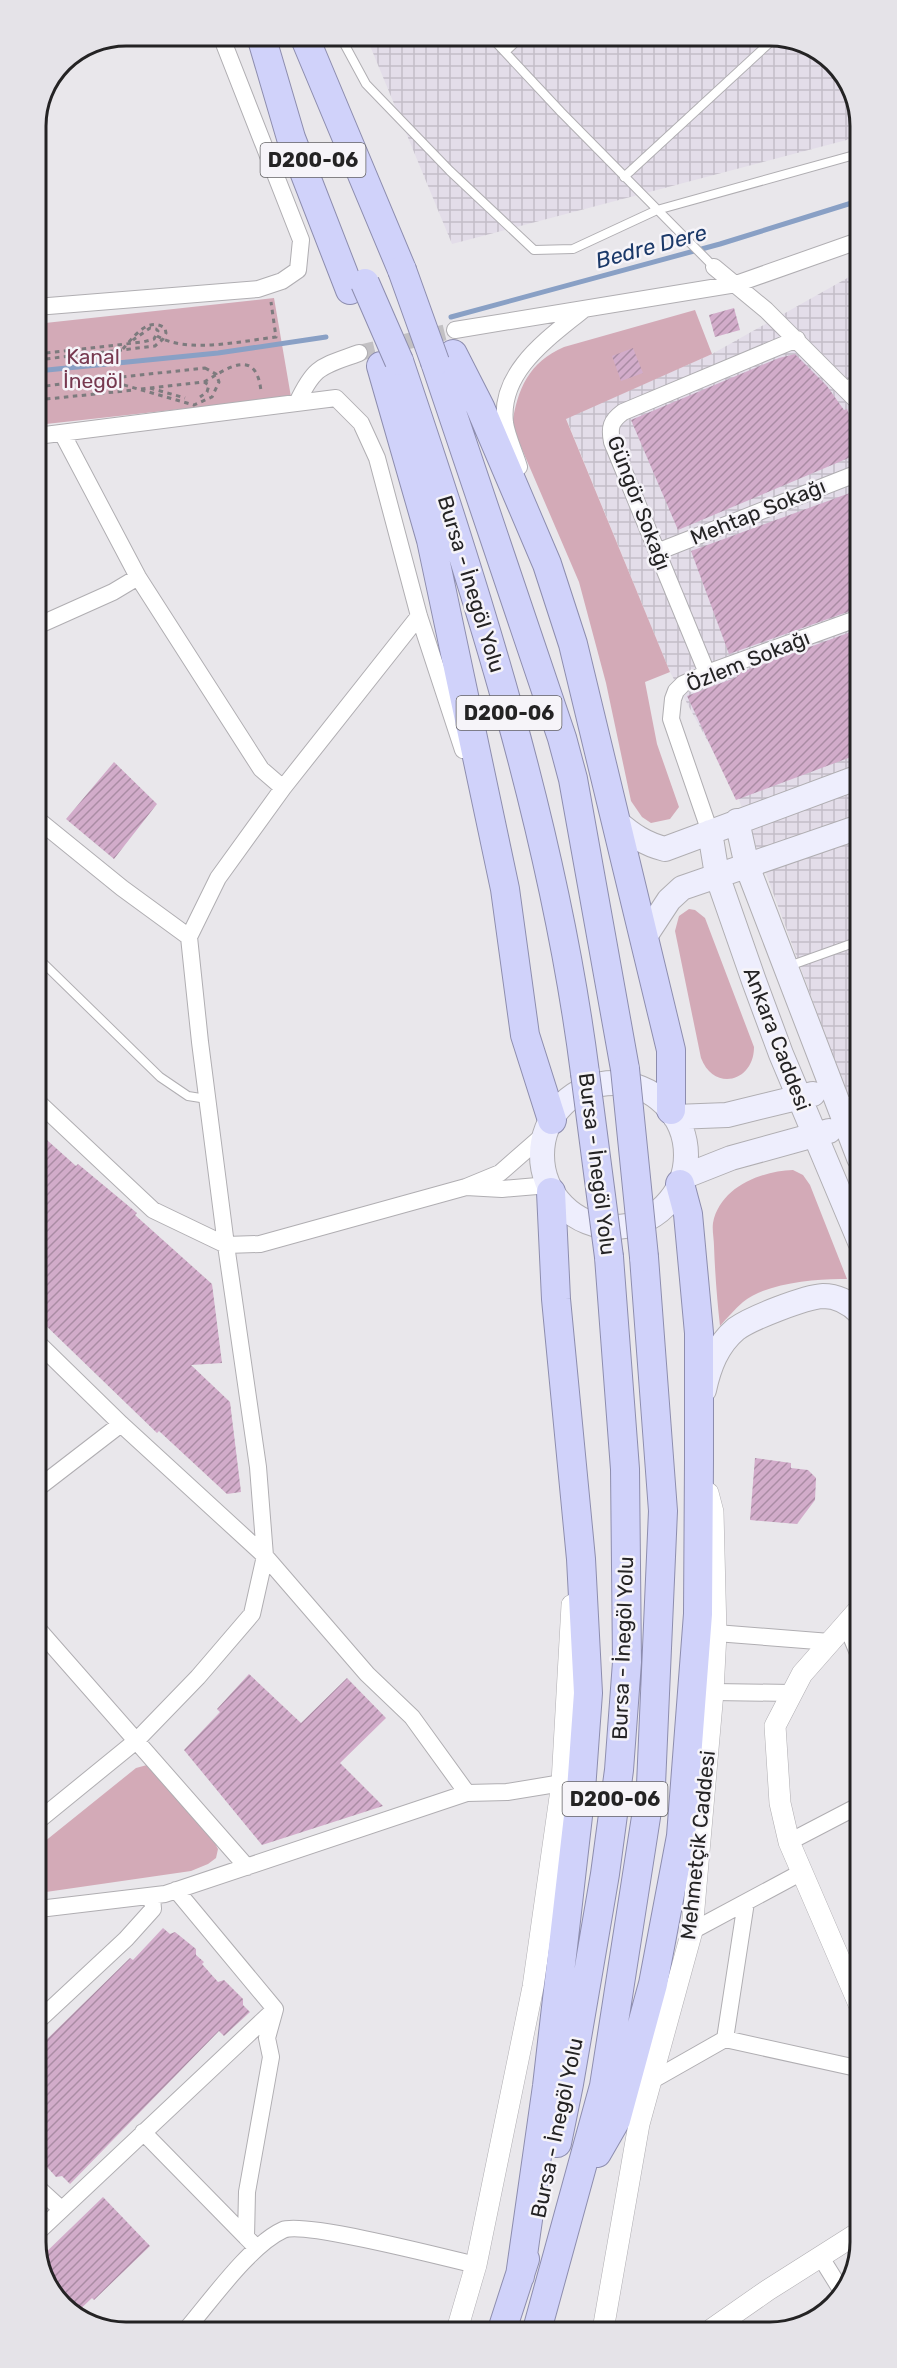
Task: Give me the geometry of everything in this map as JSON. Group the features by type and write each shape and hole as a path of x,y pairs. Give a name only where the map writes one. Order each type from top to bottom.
{"highway":[{"name":"Bursa - İnegöl Yolu","path":"265,46 358,287 380,360 446,499 520,751 553,892 578,1018 609,1257 625,1469 627,1662 619,1770 605,1874 569,2084 547,2187 505,2322"},
{"name":"Bursa - İnegöl Yolu","path":"308,46 448,349 562,738 575,790 625,1069 644,1257 663,1511 651,1785 604,2086 539,2322"},
{"path":"448,349 480,407 541,549 573,644 671,1050 673,1114"},
{"path":"380,360 431,540 498,856 525,1035 550,1125"},
{"path":"576,2188 616,2120 653,1984 681,1836 698,1614 699,1333 688,1214 681,1180"},
{"path":"519,2276 547,2086 582,1780 588,1693 577,1518 556,1299 550,1188"}],"main road":[{"path":"616,822 646,844 665,849 850,780"},
{"name":"Ankara Caddesi","path":"737,821 747,866 845,1104 850,1123"},
{"path":"644,938 669,900 682,888 850,830"},
{"name":"Ankara Caddesi","path":"710,832 717,875 758,992 850,1218"},
{"path":"606,1083 630,1084 652,1094 673,1114 682,1130 686,1154 681,1180 672,1198 655,1215 634,1225 610,1228 587,1222 566,1210 550,1188 542,1170 542,1146 550,1125 563,1103 583,1089 606,1083"},
{"path":"673,1114 727,1115 800,1099 845,1104"},
{"path":"681,1180 731,1158 815,1135 845,1104"},
{"path":"699,1413 710,1364 735,1330 757,1317 822,1296 850,1304"}],"street":[{"path":"47,306 258,289 282,281 298,270 301,240 225,46"},
{"path":"448,349 584,309 736,284 850,244"},
{"path":"714,267 850,382"},
{"path":"541,549 538,525 505,424 507,403 513,383 525,361 584,309"},
{"name":"Güngör Sokağı","path":"707,673 612,442 609,431 611,423 623,412 797,339"},
{"path":"297,403 307,383 321,367 380,360"},
{"path":"47,435 336,398 361,423 377,458 419,616 498,856"},
{"path":"62,433 138,577 261,770 283,788"},
{"name":"Mehtap Sokağı","path":"657,552 850,475"},
{"path":"47,622 112,592 138,577"},
{"path":"46,1814 136,1741 198,1677 252,1614 265,1556 258,1467 226,1245 189,937 218,878 283,788 419,616"},
{"name":"Özlem Sokağı","path":"710,832 671,718 676,690 683,684 707,673 850,621"},
{"path":"47,827 122,888 189,937"},
{"path":"47,1110 153,1210 226,1245 260,1244 466,1187 500,1173 550,1125"},
{"path":"466,1187 550,1188"},
{"path":"46,1351 121,1424 265,1556 367,1674 412,1717 467,1793"},
{"path":"46,1482 121,1424"},
{"name":"Mehmetçik Caddesi","path":"604,2322 639,2124 692,1931 716,1633 713,1512 699,1460"},
{"path":"459,2322 476,2265 533,1988 562,1783 577,1518"},
{"path":"850,1619 802,1674 775,1726 780,1803 789,1842 850,1983"},
{"path":"846,1624 850,1634"},
{"path":"716,1633 830,1642"},
{"path":"46,1638 247,1867"},
{"path":"713,1692 792,1693"},
{"path":"46,1908 152,1897 467,1793 507,1792 562,1783"},
{"path":"789,1842 850,1815"},
{"path":"692,1931 802,1872"},
{"path":"176,1890 275,2009"},
{"path":"46,2013 126,1939 153,1909 152,1897"},
{"path":"725,2039 746,1902"},
{"path":"46,2224 275,2009"},
{"path":"192,2321 251,2242 247,2192 271,2056 267,2038 275,2009"},
{"path":"651,2080 725,2039 850,2067"},
{"path":"143,2132 251,2242 262,2242 286,2228 338,2234 476,2265"},
{"path":"46,2195 61,2209"},
{"path":"722,2322 850,2238"},
{"path":"820,2256 838,2284"}],"lane":[{"path":"345,46 366,84 450,171 534,250 573,249 657,210 850,156"},
{"path":"500,47 624,177 714,267"},
{"path":"505,52 511,47"},
{"path":"624,177 765,47"},
{"path":"787,967 850,944"},
{"path":"47,966 178,1092 207,1099"}],"path":[{"path":"157,336 176,345 219,344 276,337 268,286"},
{"path":"47,359 122,350 155,346 163,339 166,333 165,328 154,323 147,325 122,350"},
{"path":"47,353 127,344 143,342 154,339 158,331 156,328 150,328 127,344"},
{"path":"47,399 204,382 234,364 248,365 260,377 263,408"},
{"path":"47,386 103,379 205,368 216,375 219,382 212,397 194,405 103,379"},
{"path":"150,388 192,401 207,392 209,385 204,382"}],"shaded area":[{"path":"370,46 786,48 810,57 831,74 848,106 850,139 452,244"},
{"path":"850,276 850,1102 738,797 670,672 566,418 712,354"}],"green space":[{"name":"Kanal İnegöl","path":"274,298 291,397 47,424 47,323"},
{"path":"695,310 712,354 566,419 670,672 645,682 657,744 679,807 670,819 651,823 642,817 631,801 606,683 579,582 512,426 517,400 527,378 542,360 552,353 564,347"},
{"path":"689,909 695,910 705,918 754,1047 748,1068 741,1075 732,1078 723,1079 715,1076 707,1069 701,1058 675,931 679,916"},
{"path":"793,1170 803,1175 810,1185 847,1279 807,1281 765,1290 743,1302 720,1326 713,1229 717,1210 733,1191 744,1183 768,1174"},
{"path":"147,1765 212,1838 218,1849 216,1858 191,1871 46,1892 46,1840 136,1768"}],"building":[{"path":"734,308 740,330 715,337 709,315"},
{"path":"633,348 643,373 621,381 612,356"},
{"path":"795,354 827,386 844,410 847,409 850,417 850,457 678,530 631,420 779,358"},
{"path":"850,493 850,611 729,654 691,551"},
{"path":"850,632 850,757 736,800 687,696 737,677 736,674"},
{"path":"114,762 157,804 114,859 66,819"},
{"path":"47,1140 76,1166 78,1164 137,1213 135,1215 212,1284 222,1363 191,1365 230,1402 241,1492 227,1494 159,1431 157,1433 46,1326"},
{"path":"755,1458 791,1463 791,1468 808,1470 816,1478 815,1500 797,1524 750,1520"},
{"path":"249,1674 301,1723 347,1678 386,1718 340,1763 383,1806 262,1845 184,1750 220,1712 217,1709"},
{"path":"163,1928 170,1934 175,1932 196,1949 196,1955 204,1962 202,1964 218,1982 224,1980 243,1999 243,2005 250,2012 224,2036 219,2031 70,2184 62,2176 56,2177 46,2166 46,2040 130,1958 133,1960"},
{"path":"103,2197 150,2246 94,2300 92,2298 82,2308 60,2286 49,2262 47,2251"}],"waterway":[{"name":"Bedre Dere","path":"451,317 720,244 850,203"},
{"name":"Bedre Dere","path":"47,370 218,353 326,337"}],"tunnel":[{"path":"359,353 455,330"}]}
